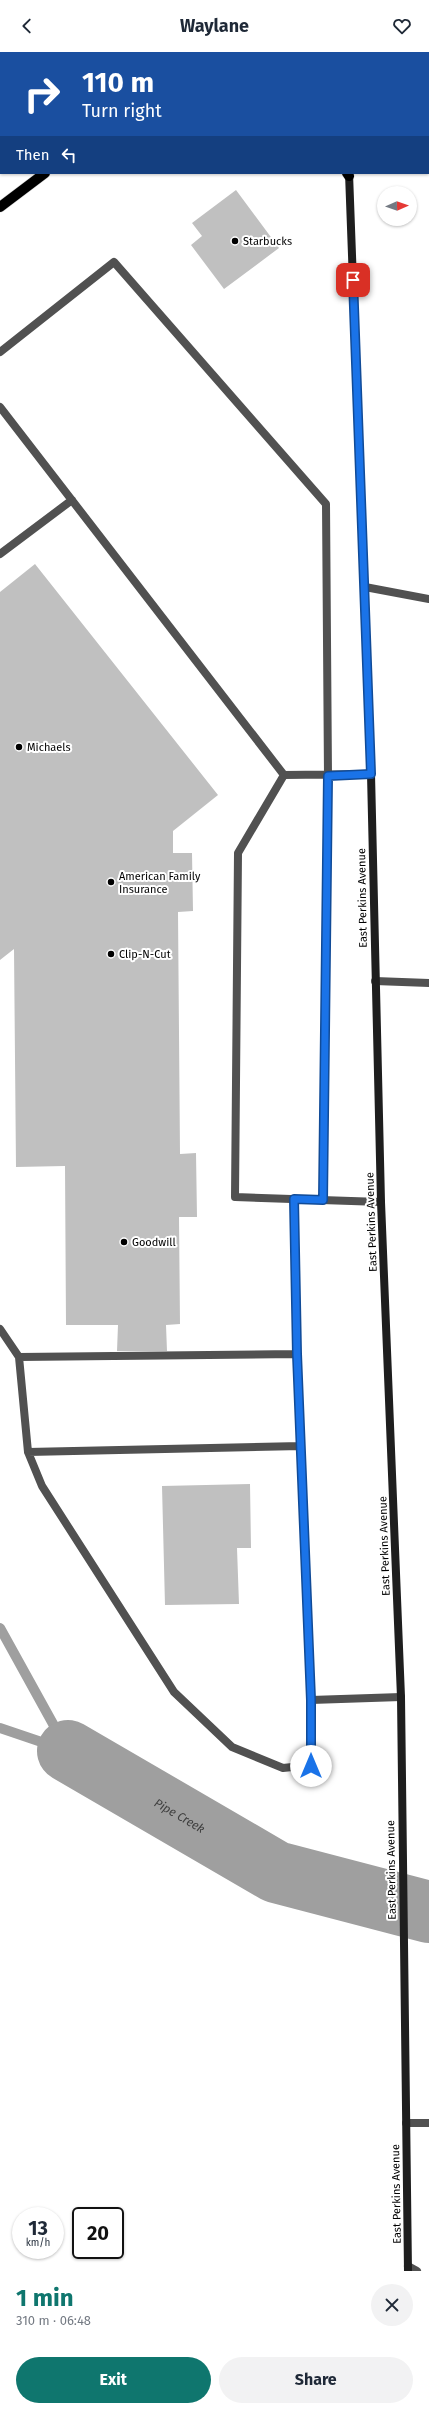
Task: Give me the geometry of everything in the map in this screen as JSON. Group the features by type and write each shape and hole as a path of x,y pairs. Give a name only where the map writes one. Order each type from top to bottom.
{"main road":[{"path":"0,207 44,174"},
{"name":"East Perkins Avenue","path":"348,174 365,587 381,1202 401,1697 401,1865 408,2268"}],"lane":[{"path":"0,352 114,262 326,504 328,776 323,1200"},
{"path":"0,406 284,775"},
{"path":"0,554 72,500"},
{"path":"365,587 429,599"},
{"path":"284,775 328,776 371,774"},
{"path":"284,775 238,853 235,1197 381,1202"},
{"path":"375,981 429,983"},
{"path":"0,1329 19,1356 28,1452 42,1486 174,1692 232,1747 283,1768 311,1766 311,1700 297,1354 294,1199"},
{"path":"19,1356 297,1354"},
{"path":"28,1452 301,1446"},
{"path":"311,1700 401,1697"},
{"path":"406,2123 429,2123"},
{"path":"408,2268 417,2271"}],"building":[{"name":"Starbucks","path":"236,190 279,248 224,289 191,245 202,236 192,223"},
{"path":"35,564 218,795 173,831 173,853 192,853 193,911 178,912 180,1154 196,1153 197,1217 179,1217 180,1324 166,1325 167,1351 117,1351 118,1325 66,1325 65,1166 16,1167 14,949 0,960 0,592"},
{"path":"250,1484 251,1548 237,1548 239,1604 165,1605 162,1486"}],"waterway":[{"name":"Pipe Creek","path":"0,1628 68,1751"},
{"path":"0,1728 68,1751"},
{"name":"Pipe Creek","path":"68,1751 276,1872 429,1912"}],"place":[{"name":"Starbucks","path":"235,241"},
{"name":"Michaels","path":"19,747"},
{"name":"American Family Insurance","path":"111,882"},
{"name":"Clip-N-Cut","path":"111,954"},
{"name":"Goodwill","path":"124,1242"}],"route":[{"path":"311,1766 311,1700 297,1354 294,1199 323,1200 328,776 371,774 353,280"}]}
